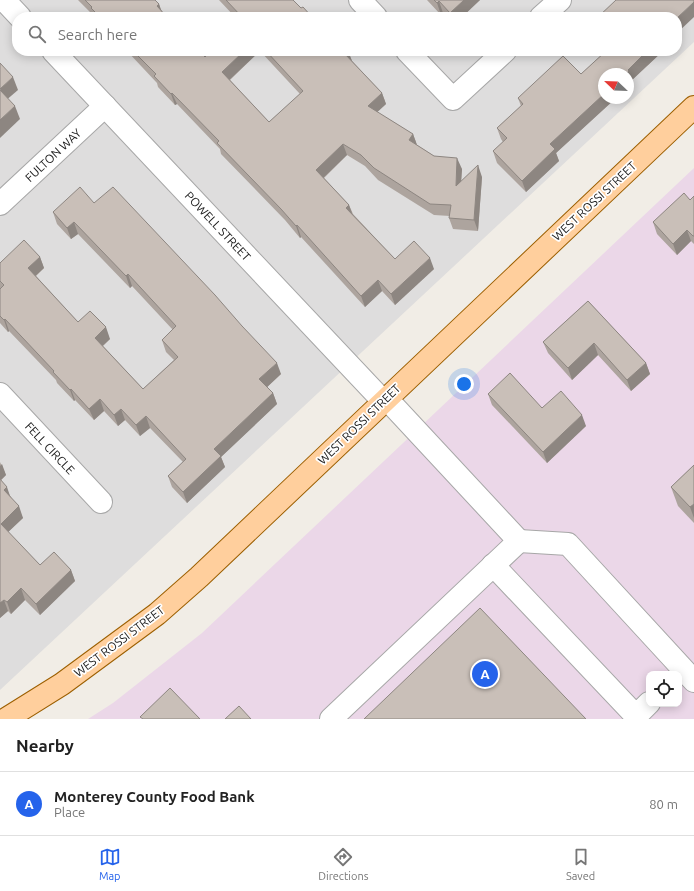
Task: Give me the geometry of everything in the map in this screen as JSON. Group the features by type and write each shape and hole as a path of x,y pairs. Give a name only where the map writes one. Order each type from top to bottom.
{"main road":[{"name":"WEST ROSSI STREET","path":"6,719 62,684 157,614 199,577 694,107"}],"street":[{"path":"4,0 15,12"},
{"path":"360,0 371,12"},
{"path":"547,12 560,0"},
{"name":"POWELL STREET","path":"58,56 519,541"},
{"path":"413,56 453,99 500,56"},
{"name":"FULTON WAY","path":"0,204 105,106"},
{"name":"FELL CIRCLE","path":"0,394 101,502"},
{"path":"331,719 519,541 568,544 686,675"},
{"path":"493,565 636,716 646,707"}],"shaded area":[{"path":"0,0 694,0 694,42 682,53 682,12 12,12 12,56 679,56 634,98 634,68 598,68 598,104 628,104 0,690"},
{"path":"694,168 694,719 88,719 113,703 202,633"}],"building":[{"path":"85,0 155,0 159,4 157,6 162,12 95,12 91,8 92,7"},
{"path":"226,0 293,0 308,12 237,12"},
{"path":"434,0 464,0 451,12 449,12 439,1 437,3"},
{"path":"616,0 694,0 694,2 682,13 682,12 603,12"},
{"path":"138,56 239,56 222,72 269,122 303,91 271,56 347,56 382,93 368,106 413,134 409,140 434,156 457,158 456,186 478,165 474,220 449,218 451,205 430,204 374,168 361,155 343,144 316,170 349,205 346,208 395,259 414,241 430,258 391,294 378,280 361,296 297,225 296,226 217,143 219,141 154,76 156,74"},
{"path":"563,56 581,74 601,56 642,56 630,68 598,68 598,100 550,144 555,149 522,181 493,151 507,138 497,128 523,104 518,98"},
{"path":"0,63 13,77 0,89"},
{"path":"0,90 15,106 0,120"},
{"path":"80,187 94,203 113,187 277,363 259,379 273,393 214,449 221,456 183,492 168,476 186,459 146,416 136,425 121,409 114,415 100,399 89,409 5,319 4,320 0,316 0,289 4,285 0,281 0,263 24,240 40,257 28,268 78,322 90,311 106,327 95,338 143,389 178,357 162,340 176,326 128,274 126,276 74,222 67,228 53,212"},
{"path":"684,193 690,200 694,196 694,236 687,230 673,244 653,222"},
{"path":"588,301 646,363 627,380 594,343 568,368 543,342"},
{"path":"510,373 542,408 561,391 582,415 543,452 488,394"},
{"path":"694,465 694,504 690,507 671,487"},
{"path":"0,479 7,487 4,490 19,506 1,524 40,565 54,552 71,570 36,604 21,588 7,602 4,600 0,603"},
{"path":"480,608 586,719 364,719"},
{"path":"170,688 200,719 143,719 140,717"},
{"path":"239,706 251,719 225,719"}],"place":[{"name":"Monterey County Food Bank","path":"485,674"}]}
